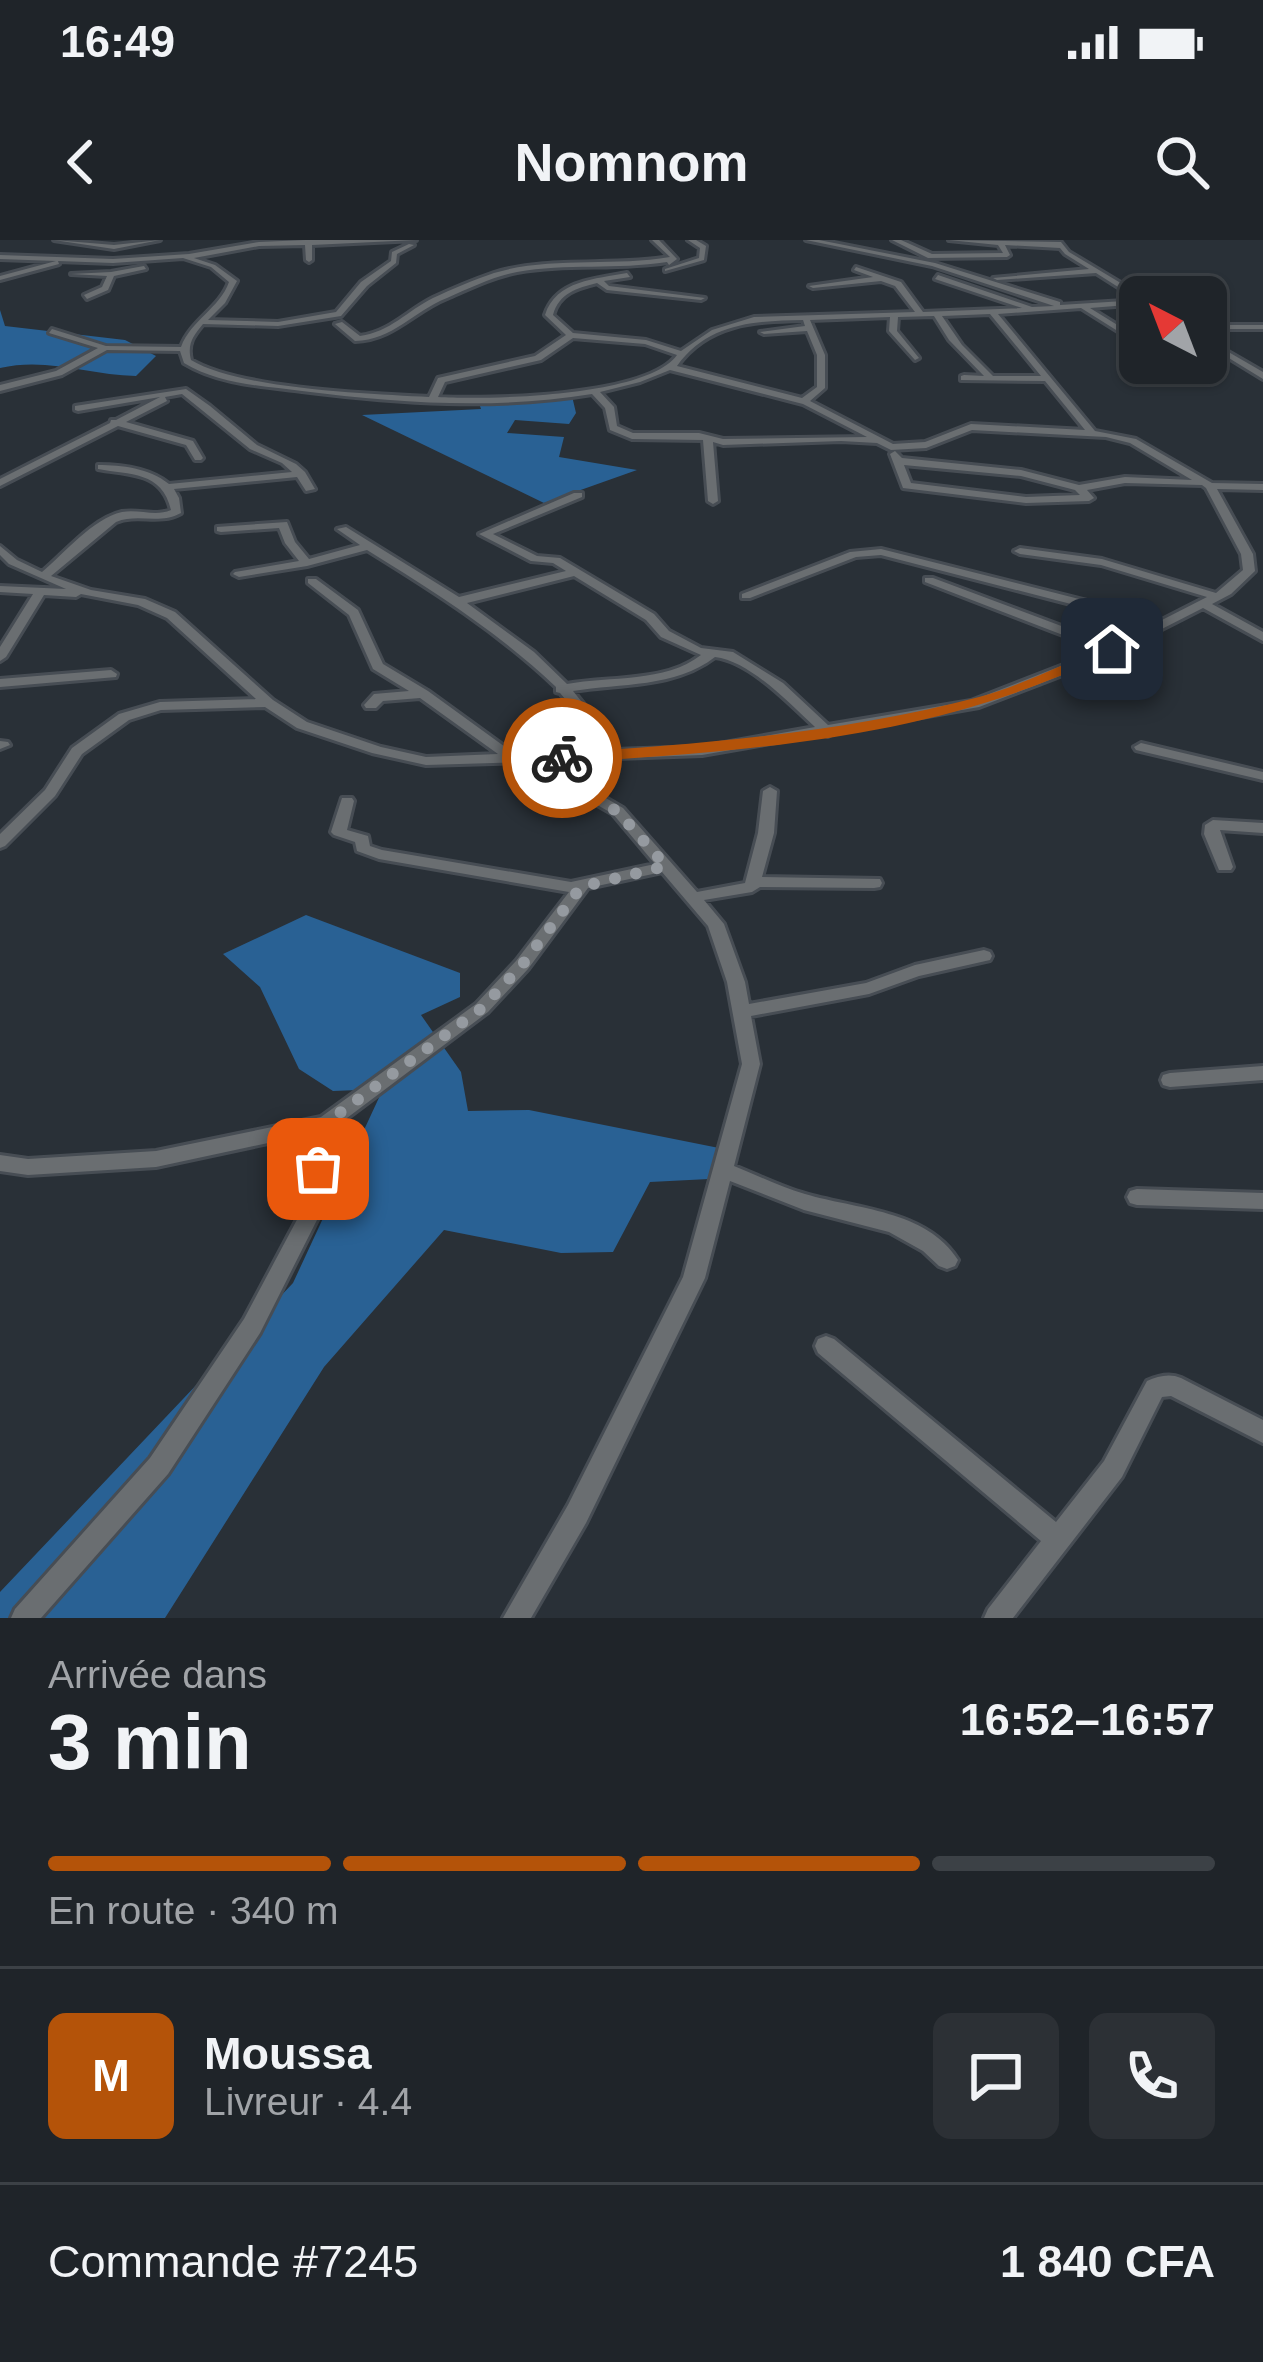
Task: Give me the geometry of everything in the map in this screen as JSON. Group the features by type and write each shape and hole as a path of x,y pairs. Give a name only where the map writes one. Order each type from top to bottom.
{"street":[{"path":"57,240 114,247 157,240"},
{"path":"0,257 186,256 308,241 414,240"},
{"path":"202,322 278,324 338,314 364,284 394,262 391,256 414,240"},
{"path":"655,240 675,258"},
{"path":"614,278 702,259 704,247 691,240"},
{"path":"809,240 986,279 1098,272"},
{"path":"896,240 1064,307"},
{"path":"952,240 1061,245 1072,240"},
{"path":"1041,240 1061,245 1119,286"},
{"path":"308,241 309,260"},
{"path":"873,252 1007,255 1001,243"},
{"path":"74,274 111,274 186,256 213,266 233,281 228,300 202,322 184,349"},
{"path":"593,297 614,278 675,258"},
{"path":"339,324 358,338 368,338 406,324 432,301 496,277 556,268 638,267 675,258"},
{"path":"0,278 71,259"},
{"path":"891,265 1032,309"},
{"path":"856,269 898,284 919,312"},
{"path":"87,297 105,288 111,274"},
{"path":"813,286 886,278"},
{"path":"1241,285 1263,284"},
{"path":"682,354 646,342 571,335 552,320 550,304 563,290 603,285 701,298"},
{"path":"184,349 188,362 204,374 269,386 434,398 544,398 594,391 669,368 682,354 732,324 805,316 992,312 1119,301"},
{"path":"1081,305 1119,329"},
{"path":"936,312 942,331 962,345 990,377"},
{"path":"992,312 1091,434"},
{"path":"894,313 893,331 915,358"},
{"path":"804,401 821,388 824,369 805,316"},
{"path":"1227,327 1263,327"},
{"path":"764,332 810,328"},
{"path":"52,331 105,348 184,349"},
{"path":"434,398 439,381 538,358 571,335"},
{"path":"0,388 59,373 105,348"},
{"path":"1227,355 1263,376"},
{"path":"0,549 13,562 43,577 88,593 141,602 171,615 268,703 327,735 411,760 611,758 749,746 974,704 1112,649 1211,600 1241,581 1250,566 1208,484 1133,441 971,427 926,446 891,447 804,401 669,368"},
{"path":"0,483 200,382 204,374"},
{"path":"964,378 1043,379"},
{"path":"78,409 183,391 207,405 248,443 291,460 310,489"},
{"path":"594,391 609,407 613,428 623,434 738,443 879,440"},
{"path":"113,422 190,442 198,458"},
{"path":"708,438 713,501"},
{"path":"891,447 904,484 928,490 1013,499 1089,498 1079,488"},
{"path":"898,461 1021,473 1079,488 1125,480 1263,487"},
{"path":"43,577 119,516 173,515 178,507 168,487 154,475 101,467"},
{"path":"168,487 301,474"},
{"path":"578,495 484,534 535,559 556,560 650,617 665,634 711,654 729,655 791,694 828,732"},
{"path":"221,529 283,524 290,544 307,563"},
{"path":"342,529 412,569 492,627 561,689 602,737 611,758"},
{"path":"239,574 369,546"},
{"path":"1020,550 1102,562 1211,600 1263,637"},
{"path":"746,596 867,552 1049,592 1160,623"},
{"path":"455,602 576,572"},
{"path":"312,580 354,613 378,667 520,758 618,812 695,897 724,939 743,1011 748,1083 694,1278 577,1514 516,1618"},
{"path":"929,580 1112,649"},
{"path":"0,589 38,595 88,593"},
{"path":"1020,615 1049,592"},
{"path":"0,657 38,595"},
{"path":"561,689 674,672 697,666 711,654"},
{"path":"0,683 111,674"},
{"path":"370,705 381,696 423,694"},
{"path":"0,843 50,793 77,751 124,717 160,706 268,703"},
{"path":"1141,747 1263,776"},
{"path":"754,882 771,808 770,791"},
{"path":"346,801 338,832 363,839 365,850 581,887 666,866"},
{"path":"1225,867 1213,825 1263,828"},
{"path":"695,897 743,890 754,882 874,883"},
{"path":"0,1163 28,1166 156,1159 326,1123 482,1008 522,965 581,887"},
{"path":"743,1011 869,988 915,971 984,956"},
{"path":"1170,1080 1263,1072"},
{"path":"24,1618 159,1466 251,1326 310,1214 326,1123"},
{"path":"725,1171 802,1202 893,1221 923,1235 947,1260"},
{"path":"1136,1197 1263,1201"},
{"path":"826,1346 1058,1539"},
{"path":"997,1618 1113,1469 1155,1388 1173,1385 1263,1432"}],"shaded area":[{"path":"0,310 5,326 125,340 156,356 136,376 51,365 0,368"},
{"path":"572,396 576,413 569,424 515,420 507,433 564,437 559,457 637,470 544,503 362,415 481,409 478,400"},
{"path":"306,915 460,973 460,997 421,1015 461,1072 468,1111 529,1110 719,1148 709,1179 650,1182 613,1252 561,1253 444,1230 324,1367 165,1618 0,1618 0,1592 293,1283 383,1089 333,1091 299,1069 260,987 223,954"}],"way so far":[{"path":"318,1169 326,1123 482,1008 522,965 581,887 666,866 618,812 527,758 562,758"}],"route":[{"path":"562,758 749,746 896,720 974,704 1112,649"}]}
